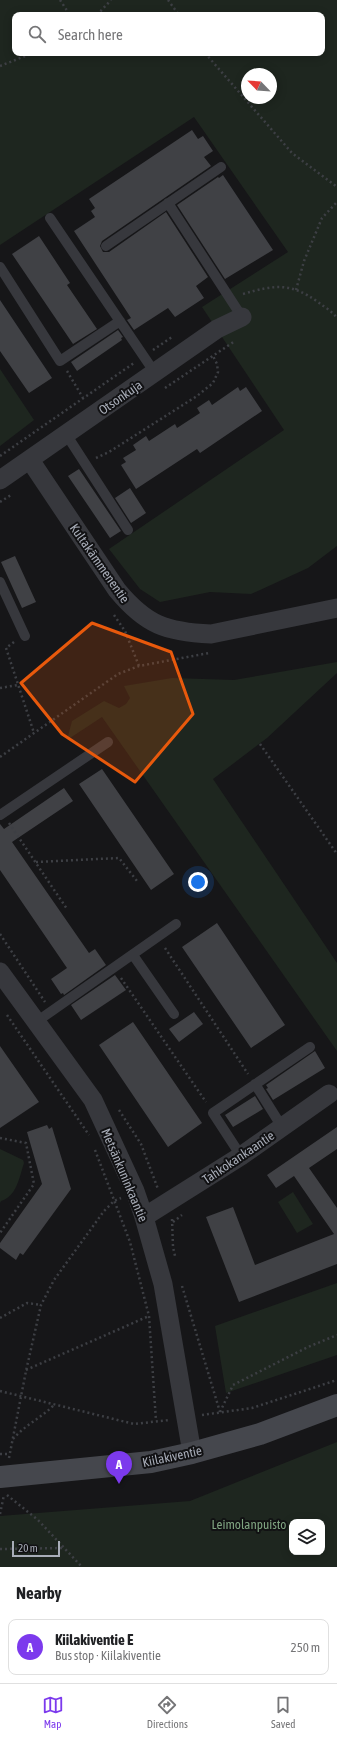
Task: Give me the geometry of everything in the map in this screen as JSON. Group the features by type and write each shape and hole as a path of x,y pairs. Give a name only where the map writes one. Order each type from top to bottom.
{"street":[{"name":"Otsonkuja","path":"0,480 217,329 242,317"},
{"name":"Kultakämmenentie","path":"30,460 117,590 131,607 150,622 167,629 190,633 211,634 337,608"},
{"name":"Metsänkuninkaantie","path":"0,972 92,1100 135,1191 163,1284 192,1453"},
{"name":"Tahkokankaantie","path":"144,1217 241,1156 329,1094"},
{"name":"Kiilakiventie","path":"2,1485 151,1462 192,1453 260,1434 337,1405"}],"lane":[{"path":"106,246 221,167"},
{"path":"168,203 242,317"},
{"path":"50,218 155,373"},
{"path":"0,267 60,361 120,321"},
{"path":"66,434 128,530"},
{"path":"0,582 25,636"},
{"path":"1,814 108,742"},
{"path":"36,1022 176,924"},
{"path":"133,954 174,1014"},
{"path":"241,1156 213,1113 310,1047"},
{"path":"255,1084 282,1127"}],"path":[{"path":"60,0 68,12"},
{"path":"100,12 111,0"},
{"path":"168,0 177,12"},
{"path":"0,66 25,56"},
{"path":"208,56 292,153 337,188"},
{"path":"296,290 304,261 322,218 337,202"},
{"path":"231,298 261,289 287,286 307,294 333,313 337,318"},
{"path":"0,456 175,335"},
{"path":"85,464 109,452 197,396 213,383 218,372 217,364 213,356"},
{"path":"60,361 83,398"},
{"path":"25,636 6,648 34,732"},
{"path":"0,757 118,674 139,666"},
{"path":"0,688 18,685"},
{"path":"260,744 337,854"},
{"path":"1,814 36,862 67,909"},
{"path":"36,862 119,858 137,881"},
{"path":"158,937 255,1084"},
{"path":"114,968 213,1113"},
{"path":"4,1010 91,1138"},
{"path":"0,1138 26,1143 34,1184 0,1233"},
{"path":"93,1145 130,1242 149,1316 156,1421"},
{"path":"0,1391 21,1397 41,1305 54,1280 104,1210 114,1201 135,1191"},
{"path":"165,1204 173,1222 173,1247 176,1261"},
{"path":"181,1282 220,1412 233,1386 308,1347 337,1335"},
{"path":"0,1318 27,1303 41,1305"},
{"path":"26,1371 149,1316"},
{"path":"13,1439 20,1431 45,1414 54,1405"},
{"path":"0,1454 10,1454"},
{"path":"2,1485 66,1548 82,1567"},
{"path":"0,1548 66,1548"}],"highlighted area":[{"path":"92,623 171,652 193,714 135,782 62,734 21,683"}],"green space":[{"path":"0,0 337,0 337,546 308,568 251,594 210,592 160,602 140,589 109,549 284,430 202,307 288,252 194,117 0,245"},
{"path":"0,369 34,420 0,446"},
{"path":"337,662 337,673 267,738 213,779 337,963 337,1051 102,717 67,740 72,721 104,701 119,708 126,704 130,698 124,686 172,678 234,680"},
{"path":"0,1149 23,1160 24,1163 14,1191 0,1203"},
{"path":"293,1192 313,1224 297,1233 278,1202"},
{"path":"337,1283 337,1355 226,1393 215,1326"},
{"name":"Leimolanpuisto","path":"337,1442 337,1567 0,1567 0,1516 190,1501"}],"building":[{"path":"192,130 198,139 203,136 213,151 204,157 211,166 102,241 100,246 103,252 109,252 166,212 208,277 196,286 204,298 175,317 168,308 134,330 127,320 131,318 74,231 95,217 91,211 95,208 89,199"},
{"path":"223,175 273,250 225,279 177,205"},
{"path":"39,236 70,283 67,285 97,329 73,344 12,254"},
{"path":"0,300 52,378 29,393 0,351"},
{"path":"118,330 123,337 121,338 122,340 77,371 71,362"},
{"path":"238,387 240,391 246,387 262,411 200,453 197,449 136,489 121,465 126,462 123,458 136,450 133,445 146,436 149,441 175,424 177,428 200,413 197,408 209,400 212,405"},
{"path":"79,469 121,531 110,538 68,476"},
{"path":"130,488 146,513 131,523 115,498"},
{"path":"15,556 36,602 22,608 1,562"},
{"path":"102,769 174,874 151,890 79,784"},
{"path":"64,788 73,801 12,842 89,953 95,949 106,965 64,995 63,993 61,994 51,979 67,968 0,870 0,824 4,829"},
{"path":"217,923 285,1025 251,1048 182,947"},
{"path":"115,975 126,990 81,1020 71,1005"},
{"path":"194,1012 203,1024 179,1042 169,1029"},
{"path":"133,1022 202,1123 168,1147 99,1045"},
{"path":"0,1046 39,1102 0,1128"},
{"path":"315,1051 325,1068 273,1100 266,1089 268,1088 266,1085"},
{"path":"255,1096 263,1109 233,1127 225,1115"},
{"path":"47,1125 49,1129 52,1127 71,1189 23,1255 20,1253 16,1260 0,1248 0,1243 42,1184 27,1132"},
{"path":"337,1127 337,1149 309,1168 337,1208 337,1264 239,1302 206,1217 233,1207 255,1265 334,1234 294,1176 276,1188 267,1175"}],"place":[{"name":"Kiilakiventie E","path":"119,1484"}]}
